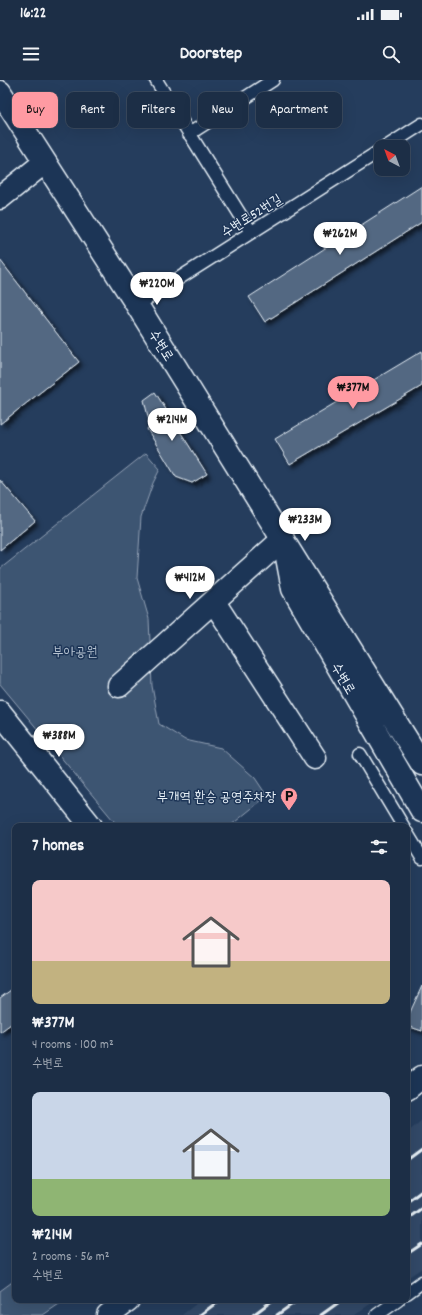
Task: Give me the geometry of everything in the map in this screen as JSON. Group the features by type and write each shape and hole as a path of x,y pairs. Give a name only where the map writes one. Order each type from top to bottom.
{"street":[{"name":"수변로","path":"0,92 137,305 422,764"},
{"path":"0,198 45,162"},
{"name":"수변로","path":"283,539 304,553 422,742"},
{"name":"수변로","path":"283,539 293,589 422,811"},
{"path":"119,686 283,539"},
{"path":"214,602 315,758"},
{"path":"0,712 90,823"},
{"path":"410,1087 422,1077"},
{"path":"108,1315 124,1303"}],"lane":[{"path":"156,80 251,232"},
{"path":"189,134 273,80"},
{"path":"397,140 422,124"},
{"name":"수변로52번길","path":"137,305 374,154"},
{"path":"360,754 401,823"},
{"path":"410,837 422,858"},
{"path":"410,1291 422,1282"},
{"path":"377,1315 394,1303"}],"shaded area":[{"path":"422,1120 422,1268 410,1276 410,1130"},
{"path":"197,1303 372,1303 354,1315 182,1315"}],"green space":[{"name":"부아공원","path":"146,453 160,469 153,483 141,517 137,578 149,619 152,686 159,724 185,740 221,748 255,778 267,796 234,823 116,823 0,684 0,569"},
{"path":"12,1282 12,1303 61,1303 43,1315 0,1315 0,1291"}],"building":[{"path":"422,186 422,222 265,322 249,297"},
{"path":"0,260 79,362 0,424"},
{"path":"422,351 422,386 290,464 275,439"},
{"path":"155,392 207,474 192,483 176,477 147,429 150,425 144,400"},
{"path":"0,480 35,521 0,550"},
{"path":"422,986 422,1031 410,1027 410,1012"},
{"path":"12,989 12,1023 0,1032 0,998"}],"railway":[{"path":"410,1158 422,1149"},
{"path":"410,1200 422,1191"},
{"path":"410,1217 422,1208"},
{"path":"410,1252 422,1244"},
{"path":"200,1315 216,1303"},
{"path":"253,1315 269,1303"},
{"path":"277,1315 294,1303"},
{"path":"321,1315 338,1303"}],"place":[{"name":"부개역 환승 공영주차장","path":"289,811"}]}
